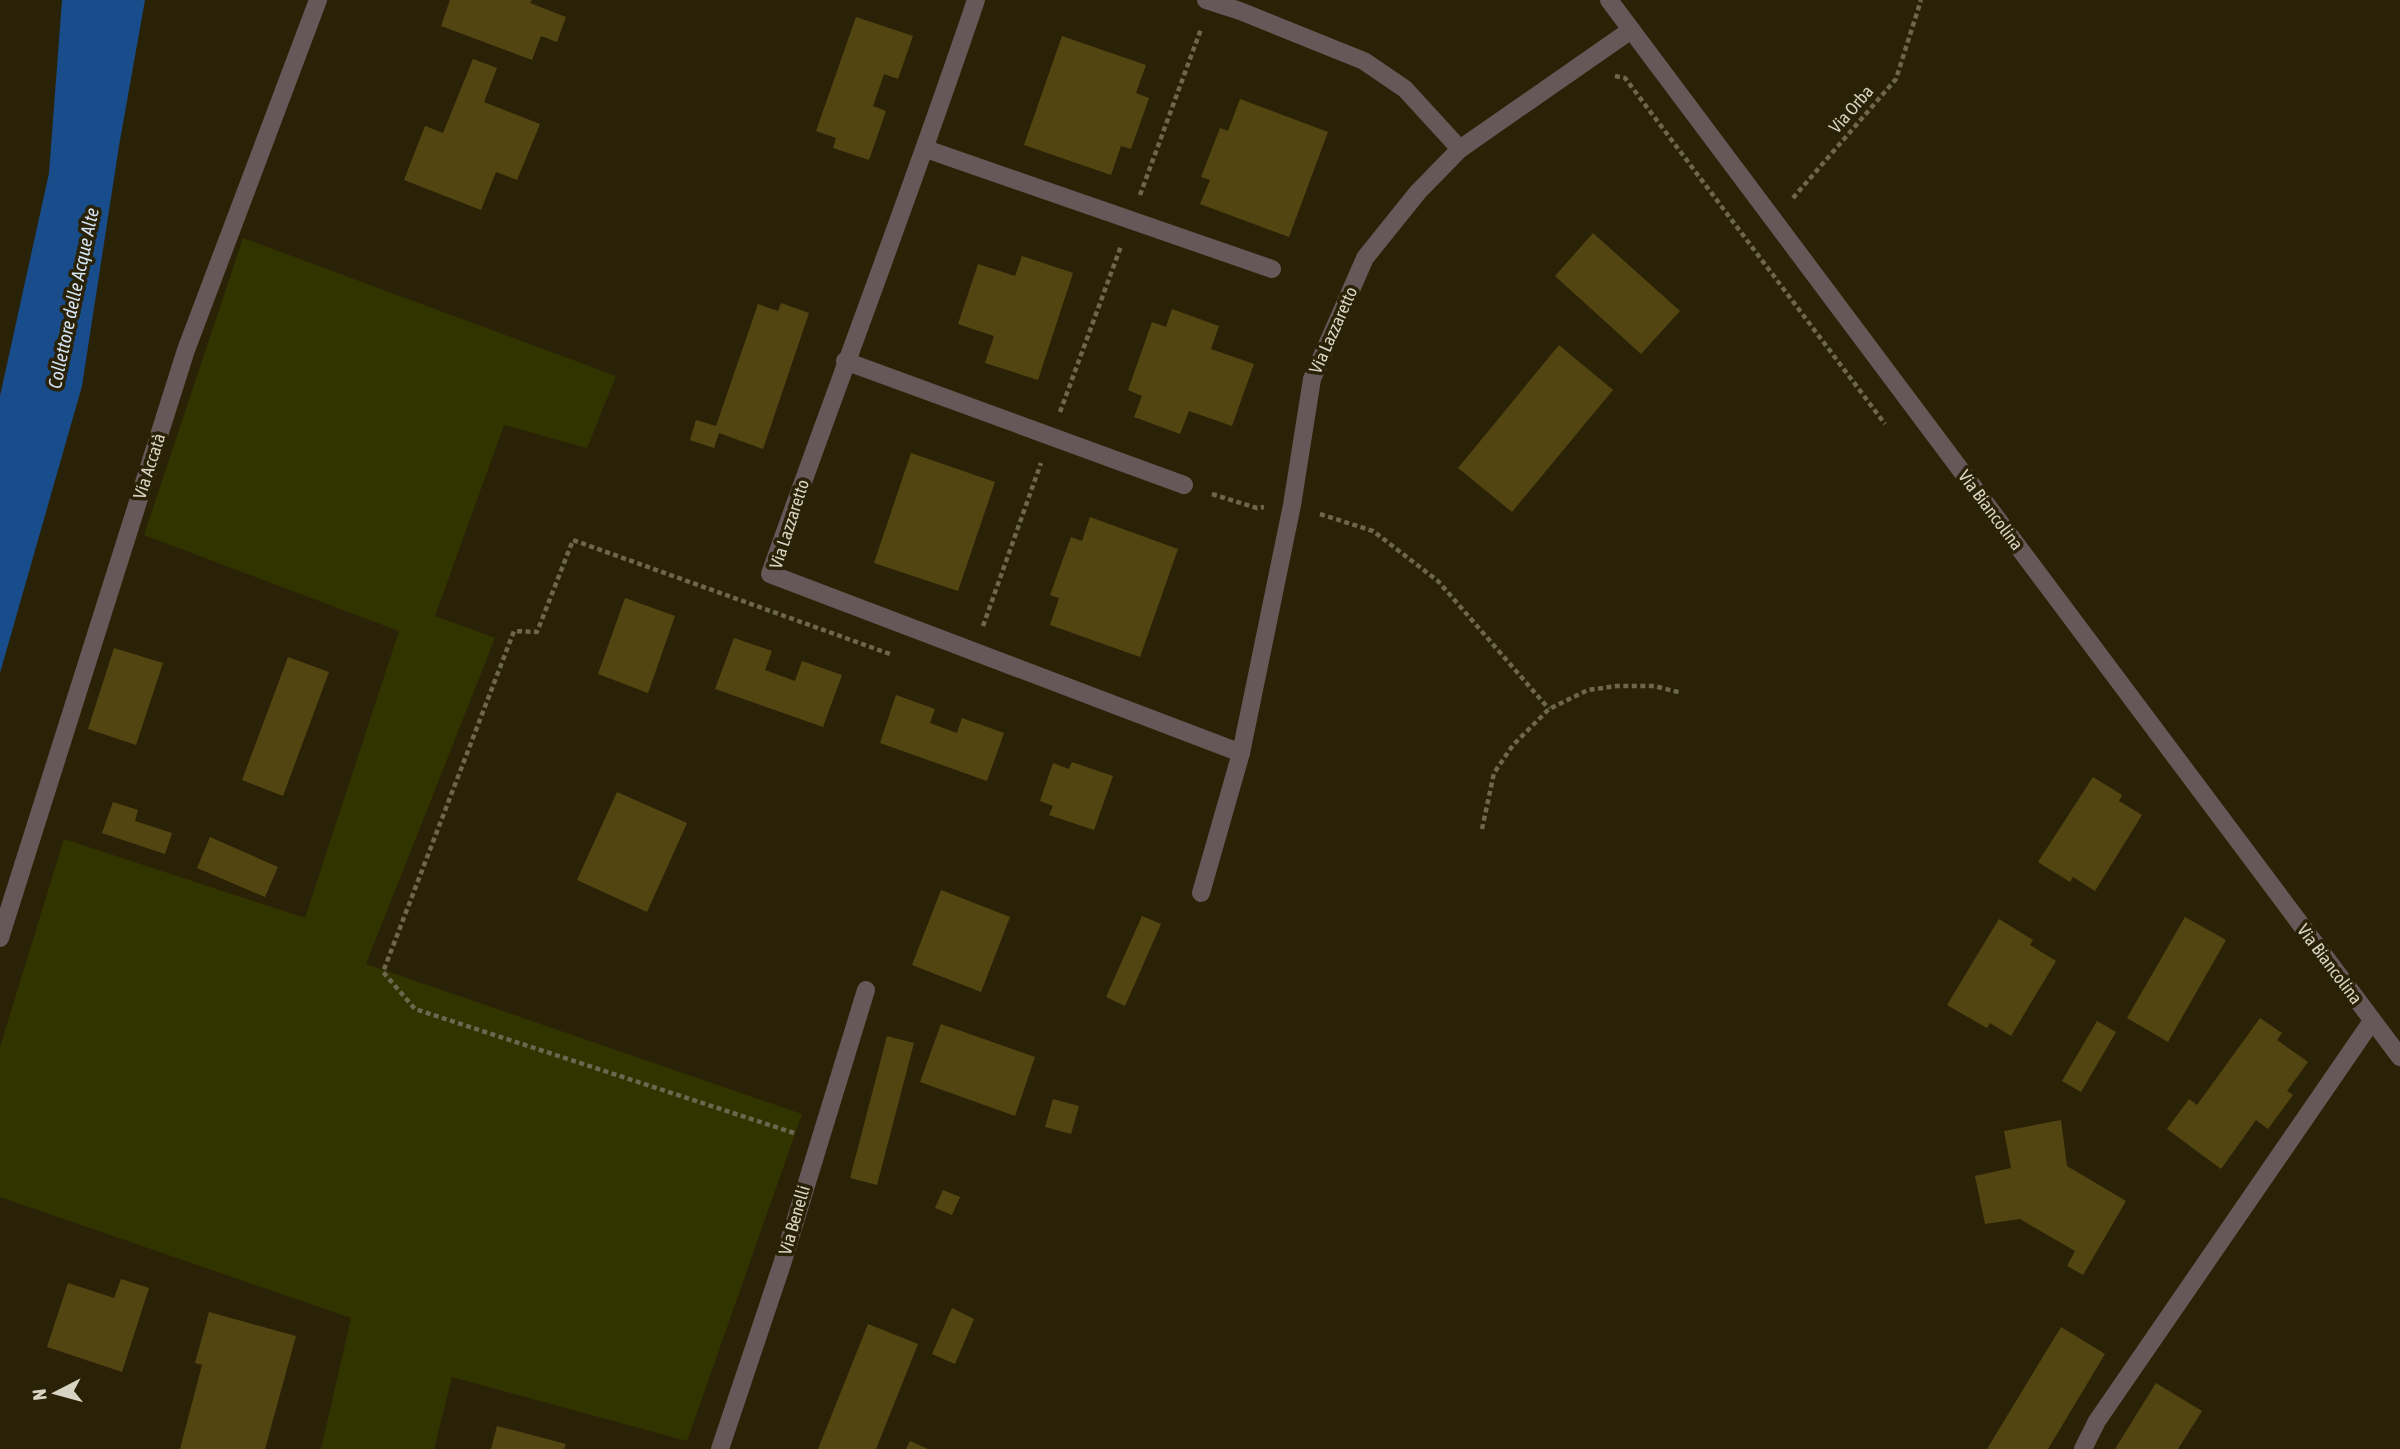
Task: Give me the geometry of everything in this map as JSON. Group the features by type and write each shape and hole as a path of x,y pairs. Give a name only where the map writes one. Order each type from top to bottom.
{"street":[{"name":"Via Accatà","path":"0,938 186,350 318,0"},
{"name":"Via Lazzaretto","path":"976,0 926,149 845,361 770,574 1241,753"},
{"name":"Via Biancolina","path":"1609,0 2400,1057"},
{"path":"1209,1 1240,10 1364,61 1405,89 1460,149"},
{"name":"Via Lazzaretto","path":"1201,893 1241,753 1292,505 1312,379 1365,258 1418,192 1460,149 1631,30"},
{"path":"926,149 1272,269"},
{"path":"845,361 1184,485"},
{"name":"Via Benelli","path":"720,1449 782,1264 866,990"},
{"name":"Via Biancolina","path":"2083,1449 2097,1421 2372,1021"}],"path":[{"name":"Via Orba","path":"1774,220 1896,79 1921,0"},
{"path":"973,652 1209,1"},
{"path":"1184,485 1258,508 1292,505 1373,531 1438,581 1549,709"},
{"path":"818,1140 415,1009 383,972 514,631 537,632 573,540 899,658"},
{"path":"1482,829 1494,773 1513,745 1549,709 1588,690 1616,686 1654,686 1682,693"}],"shaded area":[{"path":"243,238 616,376 587,448 504,425 435,616 495,638 366,964 802,1114 687,1441 452,1377 434,1449 321,1449 351,1318 0,1197 0,1047 64,839 305,918 399,631 144,535"}],"water":[{"name":"Collettore delle Acque Alte","path":"62,0 145,0 119,146 82,386 0,673 0,396 49,173"}],"building":[{"path":"450,0 532,0 530,3 566,17 557,42 541,36 532,60 441,26"},
{"path":"856,17 913,36 898,79 884,74 873,106 886,111 869,160 833,148 836,138 816,131"},
{"path":"1062,36 1146,65 1136,93 1149,98 1131,149 1121,146 1111,175 1024,145"},
{"path":"473,59 497,68 484,102 540,124 517,180 496,172 481,210 404,180 425,126 443,133"},
{"path":"1240,99 1328,132 1289,237 1200,204 1210,180 1201,177 1220,128 1228,131"},
{"path":"1593,233 1680,311 1641,354 1555,276"},
{"path":"1022,256 1073,273 1038,380 985,363 994,336 958,324 978,264 1015,276"},
{"path":"781,303 809,313 763,449 719,433 714,448 690,440 696,420 716,426 758,304 778,311"},
{"path":"1172,309 1219,326 1211,349 1254,364 1232,426 1189,411 1180,434 1134,417 1142,396 1128,390 1152,322 1166,327"},
{"path":"1559,345 1613,390 1512,512 1458,468"},
{"path":"911,453 995,482 958,591 874,563"},
{"path":"1090,517 1178,549 1140,657 1050,625 1059,598 1050,595 1071,537 1082,541"},
{"path":"625,598 675,616 648,693 598,674"},
{"path":"734,638 772,651 765,670 795,681 802,661 842,675 823,727 715,689"},
{"path":"114,648 163,663 136,745 88,729"},
{"path":"288,657 329,672 283,796 242,780"},
{"path":"896,695 935,709 930,723 957,733 962,718 1004,733 987,781 880,743"},
{"path":"1072,762 1113,776 1094,830 1049,815 1053,806 1040,801 1053,763 1069,769"},
{"path":"2093,777 2122,795 2119,801 2142,815 2095,891 2073,877 2070,882 2038,862"},
{"path":"617,792 687,823 647,912 577,880"},
{"path":"113,802 138,810 135,821 172,833 165,854 102,833"},
{"path":"210,837 278,867 265,897 197,868"},
{"path":"941,890 1010,917 981,992 912,965"},
{"path":"1142,916 1161,924 1125,1006 1106,997"},
{"path":"2185,917 2226,940 2168,1042 2127,1018"},
{"path":"1999,919 2033,940 2030,945 2056,961 2011,1036 1990,1023 1987,1028 1947,1005"},
{"path":"2260,1018 2282,1033 2277,1040 2308,1062 2287,1091 2293,1095 2268,1129 2256,1120 2221,1169 2167,1129 2189,1099 2197,1105"},
{"path":"2097,1021 2116,1032 2081,1092 2062,1081"},
{"path":"941,1024 1035,1057 1015,1116 920,1082"},
{"path":"887,1036 914,1043 877,1185 850,1178"},
{"path":"1053,1099 1079,1106 1071,1134 1045,1127"},
{"path":"2061,1120 2067,1166 2126,1201 2083,1275 2067,1266 2075,1251 2020,1219 1985,1224 1975,1176 2011,1168 2004,1131"},
{"path":"943,1190 960,1197 952,1215 935,1208"},
{"path":"121,1279 149,1288 122,1372 47,1347 68,1283 114,1298"},
{"path":"952,1308 974,1319 955,1364 932,1354"},
{"path":"209,1312 296,1336 265,1449 180,1449 202,1365 195,1363"},
{"path":"868,1324 918,1344 876,1449 818,1449"},
{"path":"2061,1327 2105,1354 2048,1449 1987,1449"},
{"path":"2156,1383 2202,1411 2178,1449 2115,1449"},
{"path":"497,1426 566,1444 564,1449 491,1449"},
{"path":"910,1441 928,1449 906,1449"}]}
